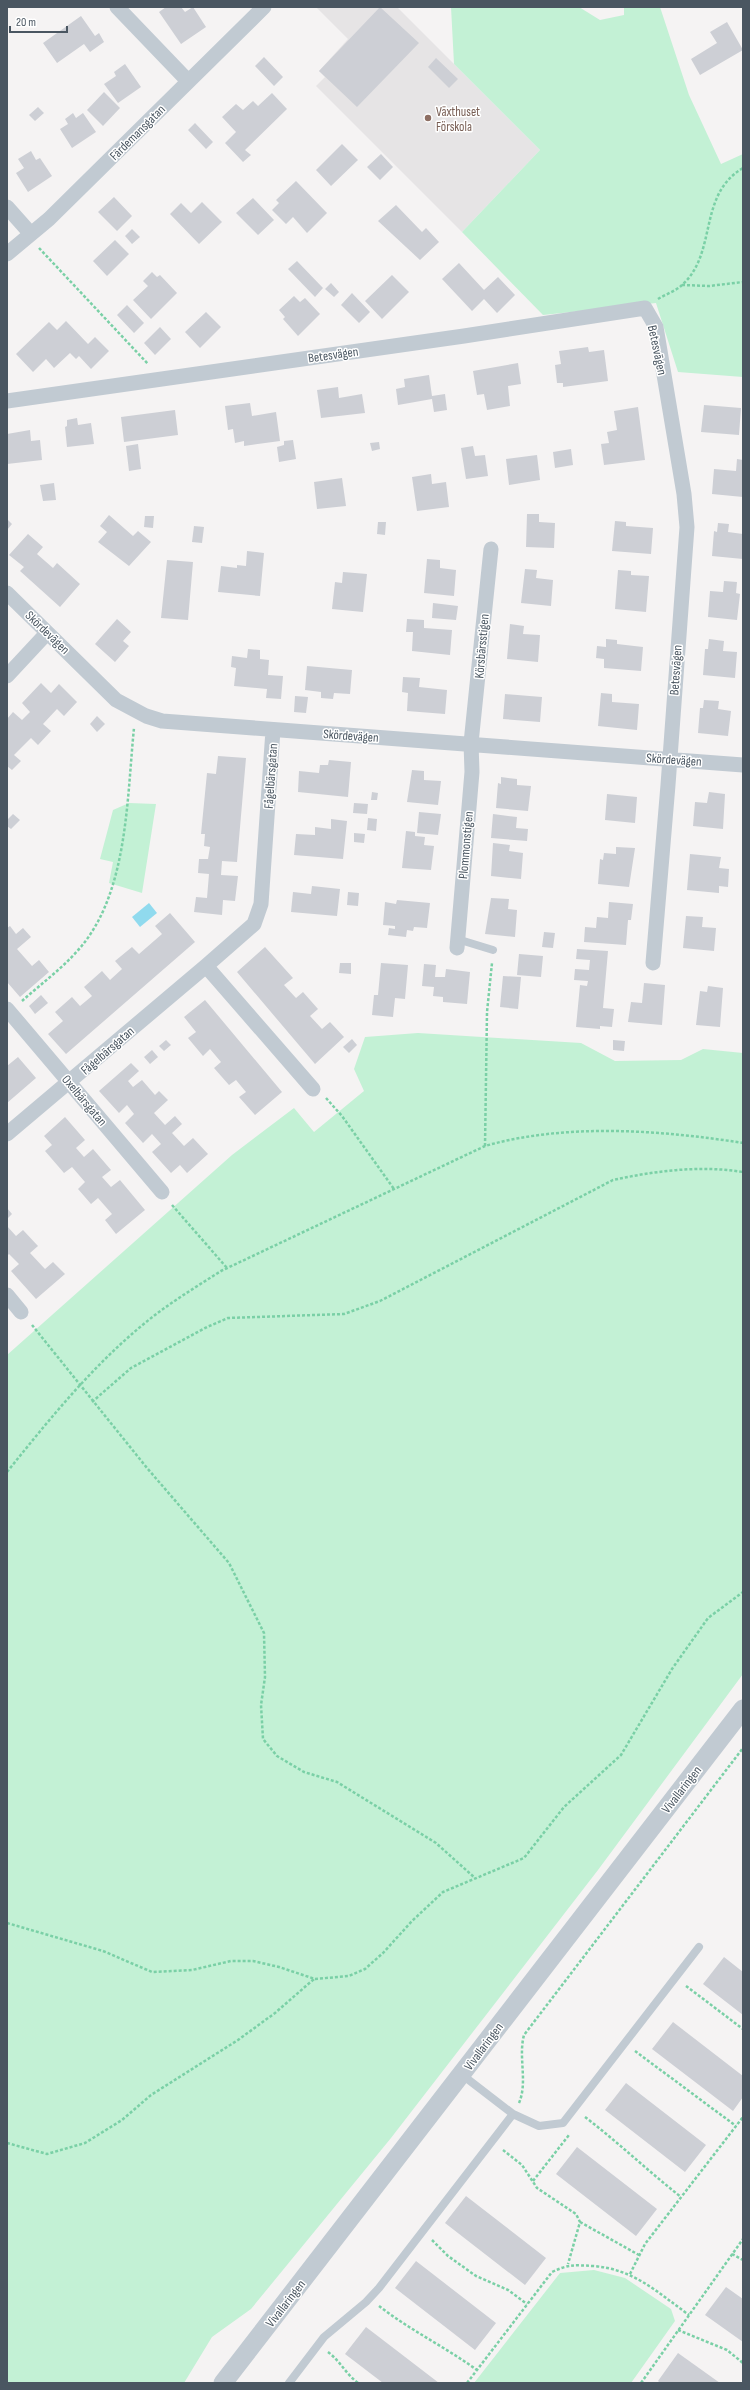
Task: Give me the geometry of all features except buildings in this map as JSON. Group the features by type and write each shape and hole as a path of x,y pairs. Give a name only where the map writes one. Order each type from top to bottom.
{"street":[{"path":"117,7 188,81"},
{"name":"Färdemansgatan","path":"7,254 49,219 264,7"},
{"path":"7,207 31,234"},
{"name":"Betesvägen","path":"7,401 464,336 645,308 656,327 686,512 653,963"},
{"name":"Körsbärsstigen","path":"471,743 491,548"},
{"name":"Skördevägen","path":"7,593 116,700 162,721 471,743 743,765"},
{"path":"7,676 48,633"},
{"name":"Fågelbärsgatan","path":"7,1134 254,924 258,917 261,904 273,730"},
{"name":"Plommonstigen","path":"457,944 472,772 471,743"},
{"path":"206,966 312,1089"},
{"name":"Oxelbärsgatan","path":"8,1011 70,1082 162,1192"},
{"path":"7,1295 21,1312"},
{"name":"Vivallaringen","path":"223,2383 743,1709"}],"lane":[{"path":"457,944 493,950"},
{"path":"461,2074 513,2114 539,2126 563,2123 699,1947"},
{"path":"288,2383 318,2344 369,2299 513,2114"}],"path":[{"path":"642,308 682,285 700,255 716,197 723,183 731,175 743,168"},
{"path":"31,234 38,247 150,366 152,381"},
{"path":"682,285 709,286 743,282"},
{"path":"8,1011 84,944 101,914 109,894 119,858 124,825 136,710"},
{"path":"485,1146 487,1012 493,950"},
{"path":"312,1089 321,1092 342,1116 394,1189"},
{"path":"7,1472 79,1386 155,1316 227,1268 485,1146 512,1138 557,1132 678,1135 743,1142"},
{"path":"92,1402 131,1368 207,1327 228,1318 344,1314 380,1301 613,1180 652,1172 727,1170 743,1172"},
{"path":"162,1192 227,1268"},
{"path":"21,1312 146,1468 230,1562 264,1633 265,1677 261,1705 263,1739 277,1756 304,1772 337,1782 436,1843 475,1879"},
{"path":"7,1923 103,1951 152,1972 192,1970 230,1961 253,1961 279,1967 315,1979 349,1976 365,1969 396,1941 412,1921 443,1892 524,1858 564,1807 614,1764 622,1755 672,1669 708,1618 743,1592"},
{"path":"513,2114 522,2091 522,2044 524,2035 743,1748"},
{"path":"675,1978 743,2028"},
{"path":"7,2144 47,2154 85,2143 122,2120 151,2095 244,2036 275,2013 315,1979"},
{"path":"625,2043 736,2126"},
{"path":"574,2109 626,2149 648,2172 681,2197"},
{"path":"579,2122 584,2116"},
{"path":"630,2274 645,2244 743,2117"},
{"path":"533,2181 570,2134"},
{"path":"491,2141 522,2165 537,2188 576,2214 580,2222 639,2255"},
{"path":"568,2264 580,2222"},
{"path":"423,2231 448,2256 476,2276 508,2290 527,2304"},
{"path":"642,2383 743,2239"},
{"path":"732,2254 743,2260"},
{"path":"467,2383 552,2272 568,2264 613,2267 630,2274 689,2315"},
{"path":"369,2299 398,2320 450,2351 477,2370"},
{"path":"678,2330 727,2350 743,2363"},
{"path":"318,2344 340,2361 349,2375 358,2383"}],"shaded area":[{"name":"Växthuset Förskola","path":"316,7 397,7 540,150 462,232 316,86 325,77 319,71 348,39"}],"green space":[{"path":"451,7 579,7 600,20 624,15 624,7 660,7 689,95 721,164 743,154 743,377 678,372 656,303 543,315 462,232 540,150 454,64"},
{"path":"129,803 156,804 142,893 109,883 113,862 100,859 113,810"},
{"path":"418,1033 581,1043 615,1061 681,1060 703,1049 743,1053 743,1674 598,1870 391,2138 251,2309 212,2337 184,2383 7,2383 7,1355 232,1155 294,1108 314,1132 364,1091 354,1069 365,1037"},
{"path":"594,2270 625,2278 671,2309 675,2321 631,2383 474,2383 560,2273"}],"water":[{"path":"149,903 157,913 140,927 132,917"}],"place":[{"name":"Växthuset Förskola","path":"428,118"}]}
